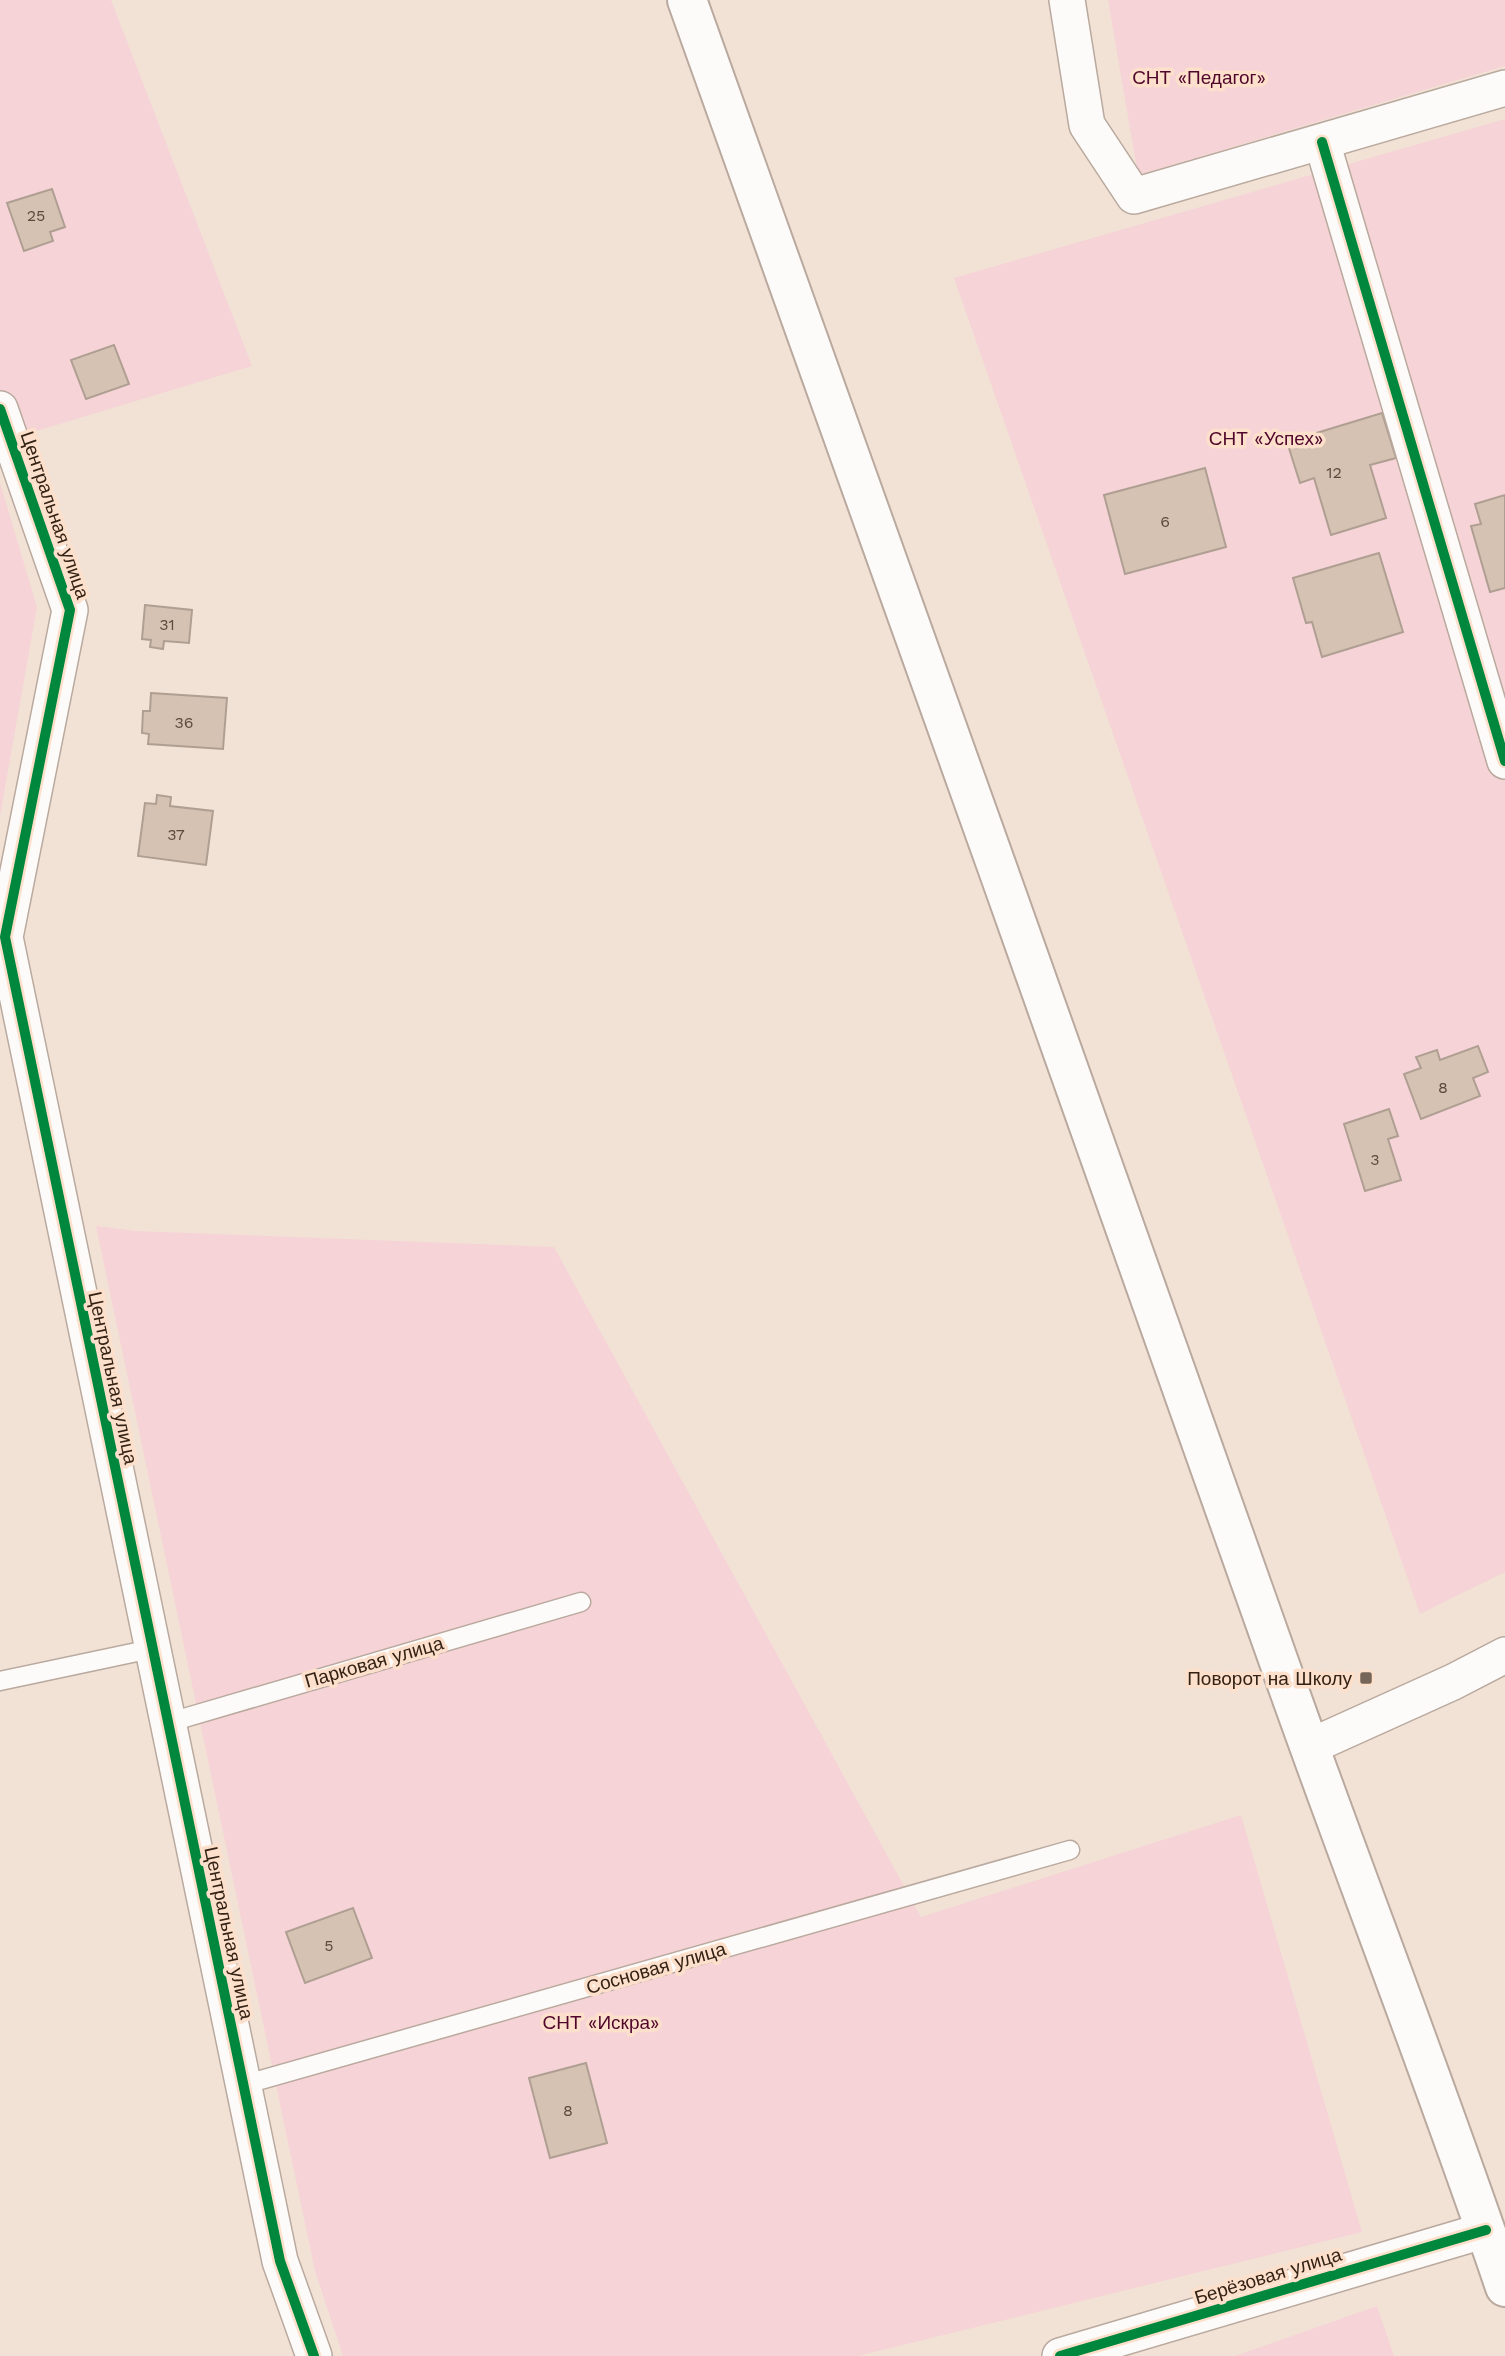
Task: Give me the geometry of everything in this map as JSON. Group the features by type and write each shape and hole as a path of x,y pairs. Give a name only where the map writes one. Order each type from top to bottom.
{"main road":[{"path":"687,0 937,694 1309,1747 1505,2287"}],"street":[{"path":"1068,0 1087,125 1134,196 1505,88"},
{"path":"1322,142 1505,761"},
{"name":"Центральная улица","path":"0,409 70,610 5,937 280,2262 314,2356"},
{"path":"1309,1747 1453,1682 1505,1655"},
{"name":"Берёзовая улица","path":"1060,2356 1486,2230"}],"lane":[{"name":"Парковая улица","path":"167,1723 581,1602"},
{"path":"0,1681 151,1649"},
{"name":"Сосновая улица","path":"243,2085 1070,1850"}],"green space":[{"path":"0,0 111,0 252,366 0,442"},
{"name":"СНТ «Педагог»","path":"1108,0 1505,0 1505,66 1138,175"},
{"name":"СНТ «Успех»","path":"1505,119 1505,1572 1420,1614 954,278"},
{"path":"0,483 37,607 0,816"},
{"name":"СНТ «Искра»","path":"96,1226 136,1231 554,1247 921,1917 1241,1815 1362,2232 858,2356 343,2356 315,2271"},
{"path":"1377,2306 1394,2356 1235,2356"}],"building":[{"path":"52,189 65,227 50,232 53,241 24,251 7,203"},
{"path":"114,345 129,384 86,399 71,360"},
{"path":"1382,413 1396,458 1370,465 1386,518 1331,535 1314,478 1300,483 1287,442"},
{"path":"1205,468 1226,547 1125,574 1104,495"},
{"path":"1505,495 1505,588 1490,592 1471,526 1481,524 1475,504"},
{"path":"1379,553 1403,632 1322,657 1312,622 1306,623 1293,578"},
{"path":"145,605 192,610 189,643 164,641 163,649 150,647 151,640 142,639"},
{"path":"151,693 227,698 223,749 148,744 149,734 142,733 143,711 150,711"},
{"path":"157,795 171,797 170,806 213,811 206,865 138,856 145,803 156,804"},
{"path":"1478,1046 1488,1072 1473,1078 1480,1096 1421,1119 1404,1074 1421,1068 1416,1057 1437,1050 1440,1060"},
{"path":"1389,1109 1398,1136 1388,1139 1401,1180 1365,1191 1344,1124"},
{"path":"353,1908 372,1958 305,1983 286,1932"},
{"path":"586,2063 607,2143 550,2158 529,2078"}],"cycle path":[{"path":"1322,142 1505,761"},
{"path":"0,409 70,610 5,937 280,2261 314,2356"},
{"path":"1060,2356 1486,2230"}],"place":[{"name":"Поворот на Школу","path":"1366,1678"}]}
